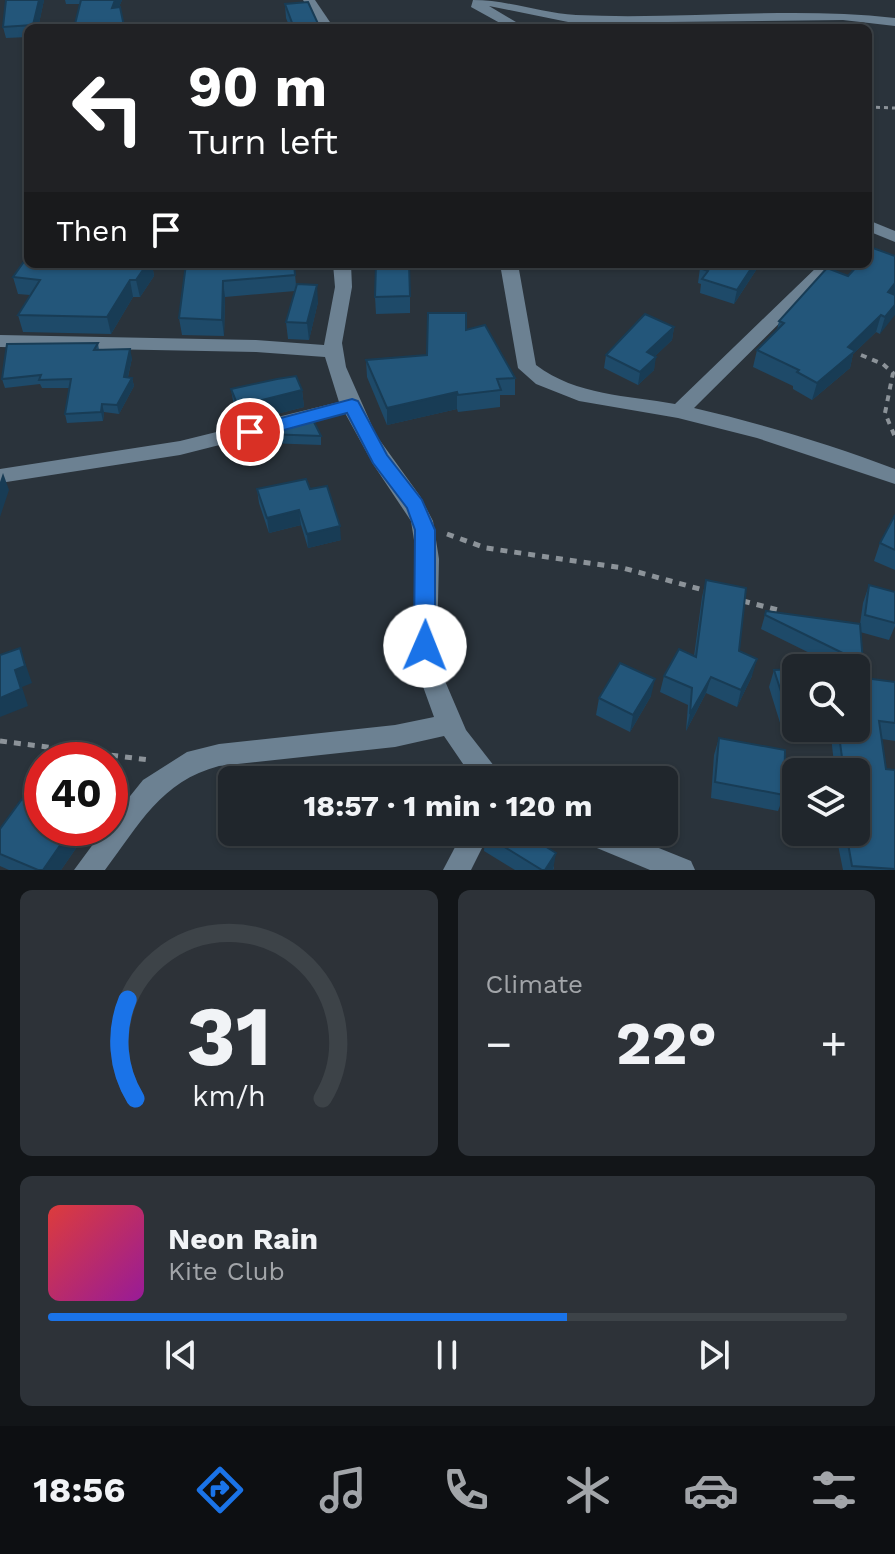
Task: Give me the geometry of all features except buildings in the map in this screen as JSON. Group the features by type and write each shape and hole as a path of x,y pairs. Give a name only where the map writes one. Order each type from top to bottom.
{"street":[{"path":"309,0 324,24"},
{"path":"469,0 512,24"},
{"path":"479,0 573,19 843,16 895,22"},
{"path":"872,227 895,237"},
{"path":"342,268 345,288 333,352 352,405 380,459 415,505 425,530 425,646 432,678 450,724 482,766"},
{"path":"510,268 527,368 537,377 584,395 679,411 895,477"},
{"path":"679,411 826,268"},
{"path":"0,341 256,346 333,352"},
{"path":"0,476 204,443 352,405"},
{"path":"88,870 152,788 187,763 219,755 395,736 450,724"},
{"path":"457,870 470,846"},
{"path":"615,846 649,864 681,870"}],"path":[{"path":"872,107 895,108"},
{"path":"861,355 883,364 893,373 885,413 895,437"},
{"path":"425,530 512,553 623,568 722,595"},
{"path":"737,599 782,611"},
{"path":"0,741 187,763"}],"route":[{"path":"250,432 352,405 380,459 415,505 425,530 425,646"}]}
